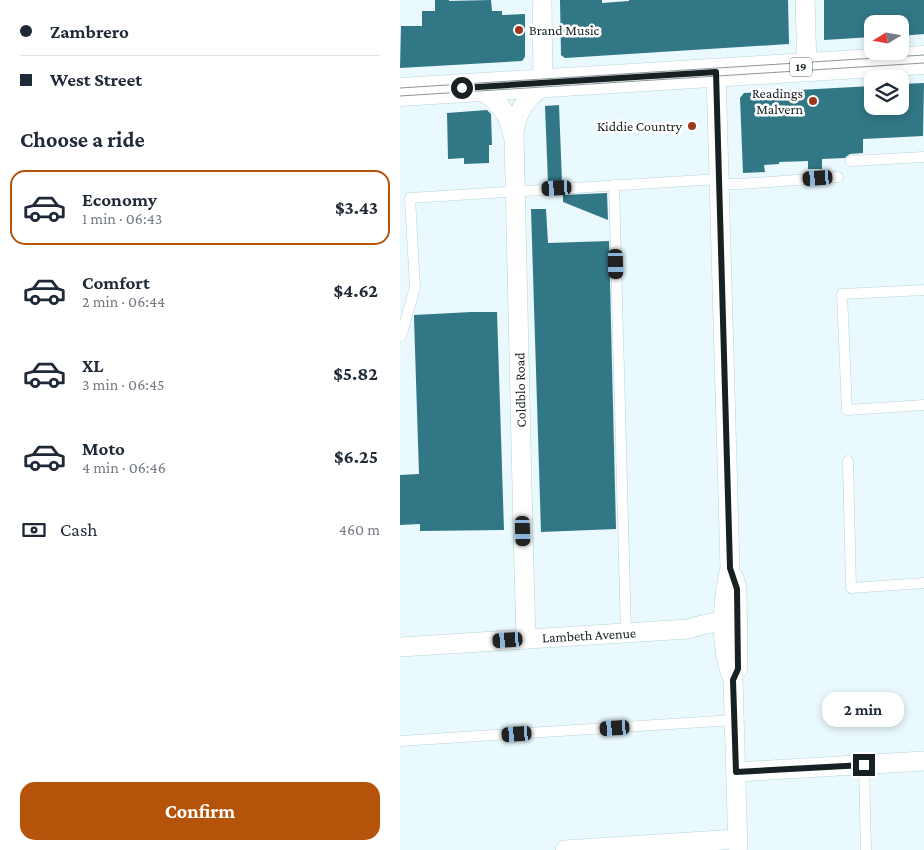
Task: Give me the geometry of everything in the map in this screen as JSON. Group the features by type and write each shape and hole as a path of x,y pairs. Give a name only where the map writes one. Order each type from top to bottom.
{"main road":[{"name":"19","path":"400,92 924,60"}],"street":[{"path":"542,0 552,82"},
{"path":"806,0 807,67"},
{"path":"565,850 738,844 733,680 738,669 725,588 730,568 716,72"},
{"name":"Coldblo Road","path":"514,142 516,123 527,100 552,82"},
{"name":"Coldblo Road","path":"467,87 483,92 498,103 511,124 514,142 526,639"},
{"name":"Lambeth Avenue","path":"400,647 688,629 703,632 731,626"},
{"path":"736,772 924,761"}],"lane":[{"path":"851,161 924,158"},
{"path":"401,336 415,288 410,198 614,185 719,182 741,184 838,177"},
{"path":"614,185 626,633"},
{"path":"924,290 842,294 848,410 924,405"},
{"path":"848,461 851,588 924,583"},
{"path":"400,741 734,720"},
{"path":"864,765 866,850"}],"building":[{"path":"435,0 491,0 492,11 502,11 502,15 525,14 525,57 522,61 400,68 401,26 422,26 422,11 435,11"},
{"path":"560,0 602,0 602,3 629,0 788,0 789,44 565,58 561,55"},
{"path":"824,0 924,0 924,34 909,35 909,15 864,15 864,38 824,40"},
{"path":"924,83 923,136 863,139 863,153 850,154 845,158 822,159 822,169 808,169 808,161 779,162 779,164 764,165 765,172 743,173 740,98 744,93 864,86 864,115 909,115 909,84"},
{"path":"559,105 562,182 548,183 545,106"},
{"path":"487,110 491,114 492,145 489,145 489,163 464,164 464,158 448,159 447,113"},
{"path":"607,193 608,220 563,202 563,195"},
{"path":"531,209 546,209 548,243 609,241 616,529 541,532"},
{"path":"497,312 504,530 420,531 420,524 400,525 400,475 419,474 414,315"}],"tram line":[{"path":"400,88 924,55"},
{"path":"400,96 924,63"}],"place":[{"name":"Brand Music","path":"519,30"},
{"name":"Readings Malvern","path":"813,101"},
{"name":"Kiddie Country","path":"692,126"}],"route":[{"path":"462,88 716,72 730,568 737,589 738,669 733,680 736,772 864,765"}]}
